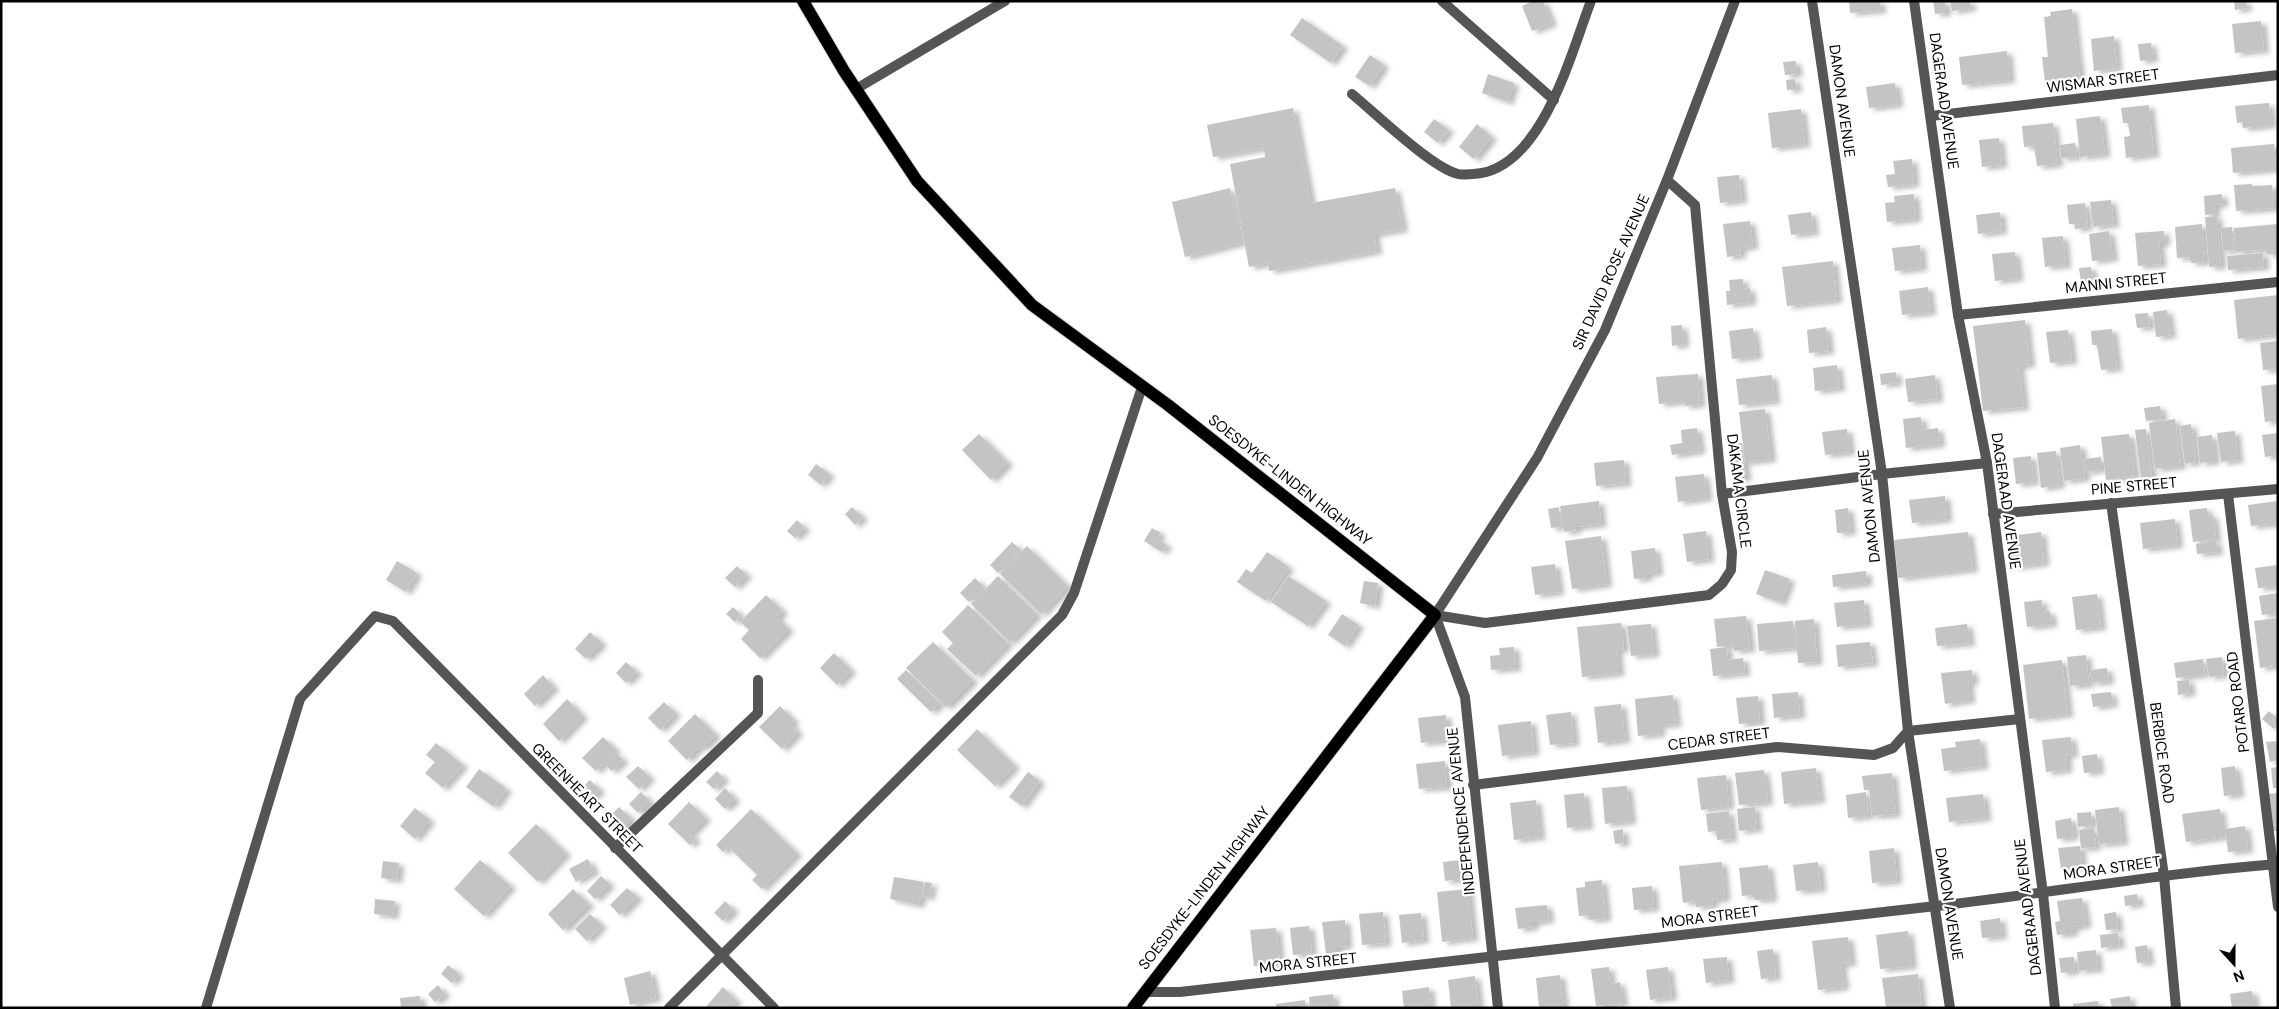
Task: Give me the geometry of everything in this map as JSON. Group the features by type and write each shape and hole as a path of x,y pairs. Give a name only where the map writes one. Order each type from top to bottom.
{"main road":[{"name":"SOESDYKE-LINDEN HIGHWAY","path":"803,1 856,89 917,181 1032,305 1168,405 1435,615 1133,1008"}],"street":[{"path":"856,89 1005,1"},
{"path":"1442,1 1554,100"},
{"path":"1352,94 1432,161 1458,174 1484,174 1507,163 1527,144 1554,100 1591,1"},
{"name":"SIR DAVID ROSE AVENUE","path":"1435,615 1537,458 1600,339 1667,180 1735,1"},
{"name":"DAMON AVENUE","path":"1812,1 1882,474 1908,730 1950,1008"},
{"name":"DAGERAAD AVENUE","path":"1914,1 1958,315 1987,463 2043,894 2055,1008"},
{"name":"WISMAR STREET","path":"1931,116 2278,75"},
{"name":"DAKAMA CIRCLE","path":"1435,615 1485,623 1709,594 1722,584 1731,570 1732,552 1722,494 1695,205 1667,180"},
{"name":"MANNI STREET","path":"1958,315 2278,282"},
{"path":"669,1008 1062,615 1074,593 1142,387"},
{"path":"1722,494 1987,463"},
{"name":"PINE STREET","path":"1993,514 2278,489"},
{"name":"POTARO ROAD","path":"2228,494 2275,864 2278,907"},
{"name":"BERBICE ROAD","path":"2111,503 2164,876 2176,1008"},
{"name":"INDEPENDENCE AVENUE","path":"1435,615 1464,697 1498,1008"},
{"name":"GREENHEART STREET","path":"206,1008 300,699 375,616 393,621 614,848 774,1008"},
{"path":"614,848 758,713 758,680"},
{"path":"1908,730 2020,719"},
{"name":"CEDAR STREET","path":"1473,785 1777,747 1874,755 1893,748 1908,730"},
{"name":"MORA STREET","path":"1145,992 1180,992 1492,958 2043,894 2164,876 2275,864"}],"building":[{"path":"1533,1 1543,1 1552,23 1532,31 1522,6"},
{"path":"1849,1 1880,1 1881,10 1850,13"},
{"path":"1933,1 1945,1 1946,13 1935,14"},
{"path":"1950,1 1970,1 1971,8 1952,11"},
{"path":"2234,1 2246,1 2247,8 2235,10"},
{"path":"2072,9 2080,78 2045,82 2042,57 2048,57 2044,17 2051,16 2050,12"},
{"path":"1302,18 1343,46 1331,63 1290,35"},
{"path":"2261,21 2264,50 2235,53 2232,24"},
{"path":"2114,36 2117,68 2094,71 2091,39"},
{"path":"2151,43 2153,59 2140,61 2138,44"},
{"path":"2007,51 2010,80 1962,85 1959,57"},
{"path":"1370,55 1384,65 1370,86 1355,77"},
{"path":"1796,61 1797,74 1785,75 1783,62"},
{"path":"1488,74 1514,83 1508,102 1482,93"},
{"path":"1795,79 1797,89 1787,90 1786,80"},
{"path":"1895,83 1898,104 1869,108 1866,87"},
{"path":"2269,103 2271,125 2243,128 2242,122 2237,123 2235,106"},
{"path":"2149,105 2154,154 2126,158 2124,137 2130,136 2128,123 2123,123 2121,108"},
{"path":"1293,108 1311,203 1395,188 1403,229 1374,234 1377,251 1269,271 1268,263 1249,267 1230,164 1265,157 1264,148 1213,157 1207,125"},
{"path":"1801,109 1805,144 1772,148 1768,113"},
{"path":"2100,116 2105,154 2080,157 2076,119"},
{"path":"1434,119 1449,130 1438,143 1424,132"},
{"path":"2053,123 2058,164 2037,166 2034,146 2024,147 2022,126"},
{"path":"1477,124 1492,137 1474,159 1459,147"},
{"path":"1999,138 2002,165 1982,167 1979,140"},
{"path":"2075,143 2077,157 2061,158 2060,145"},
{"path":"2274,144 2276,169 2233,173 2231,148"},
{"path":"1912,159 1914,184 1888,187 1886,175 1895,174 1893,161"},
{"path":"1739,175 1742,200 1720,203 1717,177"},
{"path":"2252,184 2252,186 2272,185 2274,208 2236,211 2234,185"},
{"path":"1230,188 1244,242 1185,257 1172,202"},
{"path":"1914,194 1916,219 1887,222 1885,203 1895,202 1894,196"},
{"path":"2222,194 2223,204 2214,205 2215,214 2205,215 2204,196"},
{"path":"2111,200 2114,224 2093,227 2090,202"},
{"path":"2085,203 2088,227 2075,229 2075,224 2069,224 2067,205"},
{"path":"1811,212 1814,232 1791,235 1788,215"},
{"path":"2000,212 2002,231 1978,234 1976,215"},
{"path":"2217,216 2221,266 2209,267 2205,217"},
{"path":"1750,221 1753,246 1740,248 1741,255 1727,257 1723,224"},
{"path":"2202,224 2205,262 2191,263 2190,257 2177,258 2175,227"},
{"path":"2278,224 2278,254 2267,254 2267,249 2236,252 2234,228"},
{"path":"2232,227 2234,250 2223,251 2221,228"},
{"path":"2109,231 2113,258 2092,261 2089,234"},
{"path":"2164,231 2165,243 2159,243 2161,264 2138,266 2135,233"},
{"path":"2063,236 2066,265 2045,267 2042,238"},
{"path":"1920,245 1922,268 1895,271 1892,248"},
{"path":"2015,252 2018,278 1995,281 1992,254"},
{"path":"2263,253 2264,267 2228,270 2227,256"},
{"path":"1833,261 1837,300 1787,306 1782,267"},
{"path":"2091,267 2093,280 2081,282 2079,268"},
{"path":"1743,279 1744,289 1750,288 1751,302 1727,305 1726,291 1730,291 1729,280"},
{"path":"1928,287 1931,312 1902,315 1899,291"},
{"path":"2278,295 2278,334 2238,339 2234,300"},
{"path":"2167,310 2171,335 2156,337 2153,312"},
{"path":"2148,313 2150,327 2137,328 2135,314"},
{"path":"2025,320 2030,364 2019,366 2024,407 1983,411 1973,326"},
{"path":"1682,325 1684,344 1672,346 1671,326"},
{"path":"1826,327 1829,351 1809,353 1807,330"},
{"path":"1753,328 1757,356 1732,359 1729,331"},
{"path":"2112,329 2117,368 2101,370 2097,345 2092,345 2091,331"},
{"path":"2068,330 2072,361 2050,363 2046,332"},
{"path":"2278,341 2278,369 2263,370 2260,343"},
{"path":"1837,365 1840,388 1815,391 1813,368"},
{"path":"1896,372 1897,383 1881,385 1880,374"},
{"path":"1698,374 1700,404 1685,406 1684,401 1659,404 1656,377"},
{"path":"1772,375 1775,401 1739,405 1736,379"},
{"path":"1935,375 1938,399 1908,402 1905,379"},
{"path":"2278,384 2278,420 2265,422 2261,386"},
{"path":"2160,406 2162,419 2146,421 2144,408"},
{"path":"1765,409 1771,459 1745,462 1739,412"},
{"path":"1921,417 1923,430 1938,428 1940,444 1906,448 1903,419"},
{"path":"2175,419 2181,466 2155,469 2149,423"},
{"path":"2191,424 2196,462 2185,464 2180,426"},
{"path":"1697,428 1700,451 1672,455 1670,445 1682,443 1681,430"},
{"path":"1847,429 1850,452 1825,455 1822,432"},
{"path":"2146,429 2152,477 2141,478 2135,430"},
{"path":"2235,431 2238,460 2221,462 2217,433"},
{"path":"2278,433 2278,455 2265,457 2262,435"},
{"path":"979,434 1008,463 991,480 962,450"},
{"path":"2129,434 2135,476 2106,480 2101,437"},
{"path":"2212,435 2215,461 2200,463 2197,437"},
{"path":"1742,443 1746,478 1734,479 1730,445"},
{"path":"2080,445 2085,478 2064,481 2060,448"},
{"path":"2056,451 2060,485 2041,488 2037,453"},
{"path":"2031,456 2034,482 2016,484 2013,458"},
{"path":"2101,457 2102,469 2086,472 2084,459"},
{"path":"1624,460 1626,483 1596,486 1594,463"},
{"path":"816,464 830,474 821,485 808,475"},
{"path":"1704,474 1707,498 1678,502 1675,477"},
{"path":"1945,496 1947,519 1912,523 1909,500"},
{"path":"1599,501 1601,524 1576,527 1576,530 1564,532 1560,506"},
{"path":"2278,501 2278,523 2251,526 2248,505"},
{"path":"852,507 863,517 855,525 845,514"},
{"path":"1559,507 1561,527 1551,528 1548,509"},
{"path":"1848,508 1851,532 1837,533 1835,510"},
{"path":"2207,508 2208,516 2213,515 2216,539 2193,542 2189,510"},
{"path":"2175,519 2178,545 2143,549 2140,523"},
{"path":"797,520 805,528 795,538 787,531"},
{"path":"1152,528 1161,533 1157,539 1167,545 1162,552 1144,541"},
{"path":"1706,531 1709,559 1687,562 1683,534"},
{"path":"1968,532 1973,569 1898,578 1894,540"},
{"path":"2041,532 2044,563 2013,567 2009,536"},
{"path":"1601,536 1607,584 1572,589 1565,541"},
{"path":"2216,541 2218,552 2197,554 2196,544"},
{"path":"1012,542 1021,550 998,573 990,565"},
{"path":"1027,546 1068,586 1041,614 1000,574"},
{"path":"1655,548 1658,572 1647,574 1647,578 1634,579 1631,551"},
{"path":"1267,552 1289,567 1266,601 1237,582 1246,569 1252,573"},
{"path":"397,561 417,573 406,592 386,580"},
{"path":"1555,564 1559,592 1535,595 1531,567"},
{"path":"2278,565 2278,586 2258,588 2255,568"},
{"path":"737,566 747,575 735,587 725,578"},
{"path":"1765,570 1790,579 1781,603 1756,594"},
{"path":"1866,571 1867,583 1833,587 1832,575"},
{"path":"998,576 1037,614 1010,642 971,604"},
{"path":"1288,576 1326,601 1308,626 1271,602"},
{"path":"975,578 984,587 969,602 960,593"},
{"path":"1364,581 1378,583 1375,606 1360,603"},
{"path":"2278,593 2278,613 2262,615 2259,596"},
{"path":"2097,594 2101,627 2076,630 2072,597"},
{"path":"766,595 783,611 777,617 789,629 760,658 741,639 749,630 740,622"},
{"path":"1864,600 1867,624 1837,627 1834,603"},
{"path":"2042,600 2043,612 2050,611 2052,624 2027,627 2024,602"},
{"path":"968,605 1008,643 976,676 947,649 953,643 942,632"},
{"path":"733,607 741,615 735,622 726,614"},
{"path":"1342,614 1359,625 1345,646 1328,635"},
{"path":"1746,616 1750,649 1734,651 1733,645 1717,647 1714,619"},
{"path":"2278,618 2278,665 2260,668 2254,621"},
{"path":"1814,619 1817,662 1798,663 1795,621"},
{"path":"1793,621 1795,648 1759,651 1757,624"},
{"path":"1621,623 1624,649 1617,650 1619,673 1582,677 1577,627"},
{"path":"1651,624 1654,654 1631,656 1627,626"},
{"path":"1967,624 1970,643 1937,646 1935,628"},
{"path":"590,632 602,643 586,659 575,649"},
{"path":"933,642 973,680 946,707 906,668"},
{"path":"1870,642 1873,663 1838,667 1836,645"},
{"path":"1514,647 1516,668 1491,670 1490,656 1500,655 1499,648"},
{"path":"1727,647 1728,660 1743,658 1745,673 1713,676 1710,649"},
{"path":"834,653 851,670 837,685 820,668"},
{"path":"2086,655 2089,684 2070,686 2067,657"},
{"path":"2222,657 2224,675 2209,677 2206,659"},
{"path":"2203,659 2205,674 2176,678 2174,663"},
{"path":"2062,660 2068,714 2029,719 2023,665"},
{"path":"626,662 637,672 626,683 616,673"},
{"path":"2107,668 2109,681 2092,683 2090,670"},
{"path":"906,670 940,703 931,712 897,679"},
{"path":"1972,670 1973,682 1968,682 1970,700 1945,704 1941,673"},
{"path":"543,675 554,687 535,706 524,694"},
{"path":"2189,680 2190,693 2178,695 2177,681"},
{"path":"1798,692 1800,715 1774,718 1772,694"},
{"path":"2111,692 2113,704 2093,707 2091,694"},
{"path":"1673,695 1676,724 1659,725 1660,734 1638,736 1635,699"},
{"path":"1758,696 1760,722 1739,724 1736,698"},
{"path":"567,699 583,716 559,741 543,724"},
{"path":"664,702 676,713 660,730 648,718"},
{"path":"1621,704 1625,740 1598,743 1594,707"},
{"path":"780,706 794,720 791,724 798,732 782,749 759,727"},
{"path":"2269,711 2278,719 2278,725 2274,729 2262,719"},
{"path":"1571,712 1574,743 1550,745 1546,715"},
{"path":"695,714 716,735 703,748 701,745 687,760 668,741"},
{"path":"1446,715 1448,740 1421,743 1418,718"},
{"path":"1531,721 1534,752 1502,756 1498,725"},
{"path":"977,729 1015,766 995,786 957,750"},
{"path":"603,737 616,750 596,771 582,758"},
{"path":"2071,737 2073,754 2066,755 2067,770 2046,772 2042,740"},
{"path":"1980,739 1983,766 1944,771 1941,749 1956,747 1955,742"},
{"path":"2276,741 2278,760 2270,762 2266,742"},
{"path":"436,743 463,765 443,788 425,773 435,762 426,755"},
{"path":"617,753 623,760 612,771 605,765"},
{"path":"2097,754 2099,771 2084,773 2082,756"},
{"path":"1445,761 1447,787 1419,789 1416,764"},
{"path":"638,766 650,777 639,789 626,777"},
{"path":"2235,766 2239,794 2224,796 2221,768"},
{"path":"2278,767 2278,788 2273,788 2271,768"},
{"path":"1816,768 1820,800 1784,804 1781,772"},
{"path":"479,769 507,789 494,807 466,787"},
{"path":"1764,770 1768,802 1739,805 1735,773"},
{"path":"717,771 724,778 714,789 706,782"},
{"path":"1028,772 1040,781 1022,806 1009,797"},
{"path":"1892,773 1896,814 1872,816 1869,790 1864,790 1862,776"},
{"path":"1726,775 1729,806 1701,810 1697,778"},
{"path":"590,780 600,790 592,798 582,788"},
{"path":"1627,786 1631,821 1605,824 1602,788"},
{"path":"725,788 735,799 725,809 715,799"},
{"path":"641,792 650,801 638,813 629,804"},
{"path":"1866,792 1869,816 1848,818 1846,795"},
{"path":"1584,793 1588,826 1567,828 1564,795"},
{"path":"2278,793 2278,831 2273,831 2268,794"},
{"path":"1983,794 1986,818 1949,822 1946,798"},
{"path":"1536,800 1540,837 1514,840 1510,803"},
{"path":"689,802 706,818 690,834 696,839 690,845 668,824"},
{"path":"619,807 632,819 617,834 604,822"},
{"path":"1755,807 1757,829 1739,831 1737,809"},
{"path":"2119,807 2123,842 2099,844 2095,810"},
{"path":"415,808 430,820 415,839 400,826"},
{"path":"751,809 797,853 762,889 752,880 757,875 728,847 723,852 716,845"},
{"path":"2220,809 2223,837 2186,842 2182,814"},
{"path":"1729,811 1732,839 1717,840 1716,831 1708,832 1706,814"},
{"path":"2091,812 2092,825 2078,827 2077,813"},
{"path":"2071,818 2074,837 2057,839 2055,821"},
{"path":"536,824 566,853 538,882 508,853"},
{"path":"2245,826 2248,850 2228,852 2225,829"},
{"path":"2094,828 2096,847 2081,848 2079,830"},
{"path":"1623,829 1624,843 1615,844 1613,831"},
{"path":"2080,846 2082,866 2061,869 2058,848"},
{"path":"1894,848 1897,881 1872,883 1869,851"},
{"path":"588,859 594,871 576,882 569,869"},
{"path":"480,860 511,886 484,916 454,889"},
{"path":"1461,860 1463,879 1445,881 1443,862"},
{"path":"383,861 399,863 397,880 381,878"},
{"path":"1722,862 1725,898 1712,900 1713,905 1696,907 1695,901 1683,903 1679,866"},
{"path":"1818,862 1821,889 1796,891 1793,865"},
{"path":"1768,865 1772,899 1755,900 1754,895 1742,896 1739,868"},
{"path":"601,876 610,884 595,899 587,891"},
{"path":"894,877 924,882 919,905 890,899"},
{"path":"1602,880 1606,918 1589,920 1588,915 1579,916 1576,888 1585,887 1585,882"},
{"path":"925,882 932,883 929,898 922,896"},
{"path":"1652,886 1654,908 1634,910 1632,888"},
{"path":"627,888 638,897 620,915 610,905"},
{"path":"573,889 589,904 563,930 548,914"},
{"path":"1468,889 1473,938 1442,942 1437,892"},
{"path":"2137,894 2139,904 2125,906 2124,896"},
{"path":"2082,898 2086,925 2073,927 2073,933 2057,935 2055,922 2060,921 2057,901"},
{"path":"375,899 395,901 393,916 374,914"},
{"path":"725,901 734,910 723,921 714,913"},
{"path":"1547,905 1549,920 1533,922 1533,927 1518,929 1515,908"},
{"path":"1383,912 1386,943 1362,945 1359,914"},
{"path":"2116,912 2118,929 2106,930 2104,914"},
{"path":"1421,913 1424,940 1402,943 1399,915"},
{"path":"590,914 602,925 587,941 575,929"},
{"path":"2000,918 2002,936 1982,938 1980,921"},
{"path":"1345,920 1347,946 1337,947 1337,953 1326,954 1322,922"},
{"path":"1309,926 1312,953 1293,955 1290,928"},
{"path":"1276,928 1280,963 1254,966 1250,930"},
{"path":"1908,931 1912,966 1880,969 1876,935"},
{"path":"2118,933 2120,945 2101,948 2100,935"},
{"path":"1848,937 1851,963 1841,964 1844,987 1818,990 1812,941"},
{"path":"2147,945 2149,962 2137,963 2135,947"},
{"path":"1773,949 1776,977 1761,979 1757,951"},
{"path":"2096,950 2098,969 2079,971 2077,952"},
{"path":"1727,957 1729,980 1706,983 1703,959"},
{"path":"2074,957 2075,971 2061,973 2059,958"},
{"path":"448,965 459,974 452,983 441,974"},
{"path":"1609,967 1611,984 1620,982 1623,1003 1596,1006 1591,969"},
{"path":"1668,967 1672,997 1650,1000 1646,970"},
{"path":"650,971 656,998 630,1005 624,978"},
{"path":"1918,974 1922,1008 1886,1008 1882,978"},
{"path":"1560,975 1564,1008 1539,1008 1536,978"},
{"path":"1475,976 1479,1008 1451,1008 1448,980"},
{"path":"438,985 445,994 435,1002 428,994"},
{"path":"723,987 737,1001 730,1008 705,1008"},
{"path":"1429,987 1431,1008 1404,1008 1402,991"},
{"path":"2252,991 2255,1008 2232,1008 2230,994"},
{"path":"1333,994 1335,1008 1310,1008 1309,997"},
{"path":"420,996 421,1008 401,1008 400,998"},
{"path":"2130,996 2131,1008 2112,1008 2110,999"},
{"path":"1305,1000 1306,1008 1276,1008 1276,1004"},
{"path":"2098,1001 2099,1008 2073,1008 2073,1004"}]}
